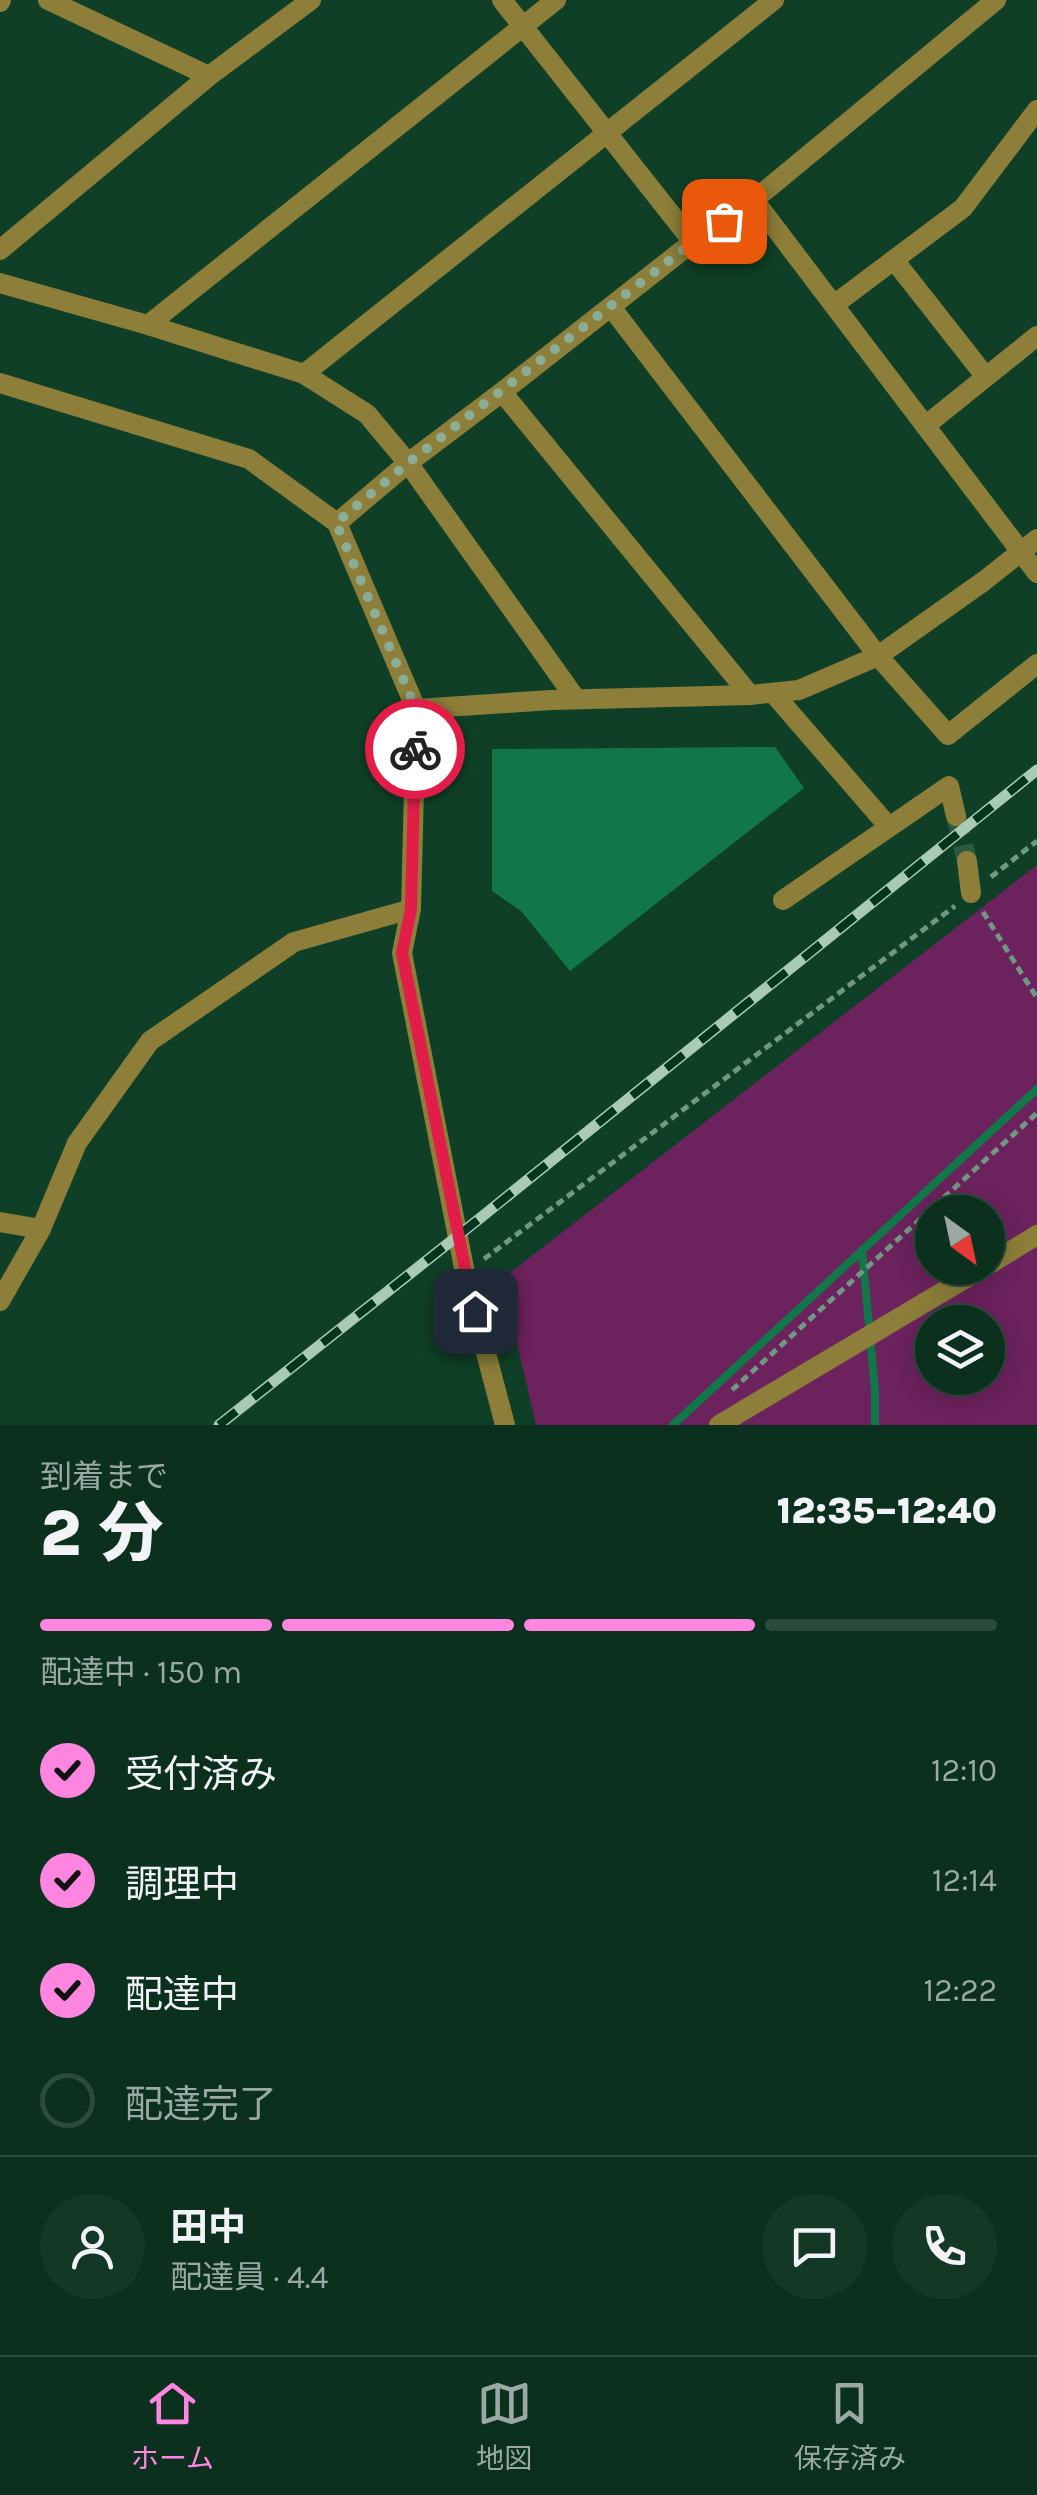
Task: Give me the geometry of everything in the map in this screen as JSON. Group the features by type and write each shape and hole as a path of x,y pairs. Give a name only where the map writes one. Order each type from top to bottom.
{"street":[{"path":"48,0 209,76"},
{"path":"0,250 209,76 311,0"},
{"path":"502,0 693,242"},
{"path":"148,325 556,0"},
{"path":"304,374 774,0"},
{"path":"336,523 693,242 754,200 996,0"},
{"path":"835,304 963,208 1037,110"},
{"path":"754,200 925,426 1029,545 1037,573"},
{"path":"894,260 986,378"},
{"path":"0,284 304,374 367,414 408,463 576,699"},
{"path":"610,307 878,656 948,734 1037,664"},
{"path":"925,426 1037,336"},
{"path":"0,383 248,459 336,523 416,709 411,909 402,953 466,1273 505,1425"},
{"path":"502,392 750,695"},
{"path":"416,709 799,690 878,656 1029,545"},
{"path":"773,693 889,827"},
{"path":"782,900 949,786 956,816"},
{"path":"967,861 971,893"},
{"path":"0,1301 41,1229 77,1143 150,1041 294,942 411,909"},
{"path":"0,1222 41,1229"},
{"path":"1005,1254 1037,1235"},
{"path":"718,1425 953,1285"}],"path":[{"path":"466,1273 1037,842"},
{"path":"971,893 1037,998"},
{"path":"721,1399 1037,1113"}],"shaded area":[{"path":"775,747 804,788 570,971 521,911 492,891 492,749"},
{"path":"1037,865 1037,1425 536,1425 502,1279"}],"waterway":[{"path":"673,1425 1037,1089"},
{"path":"862,1250 875,1425"}],"tunnel":[{"path":"956,816 967,861"}],"railway":[{"path":"219,1425 1037,770"}],"way so far":[{"path":"415,749 416,709 336,523 408,463 724,221"}],"route":[{"path":"415,749 411,909 402,953 475,1311"}]}
